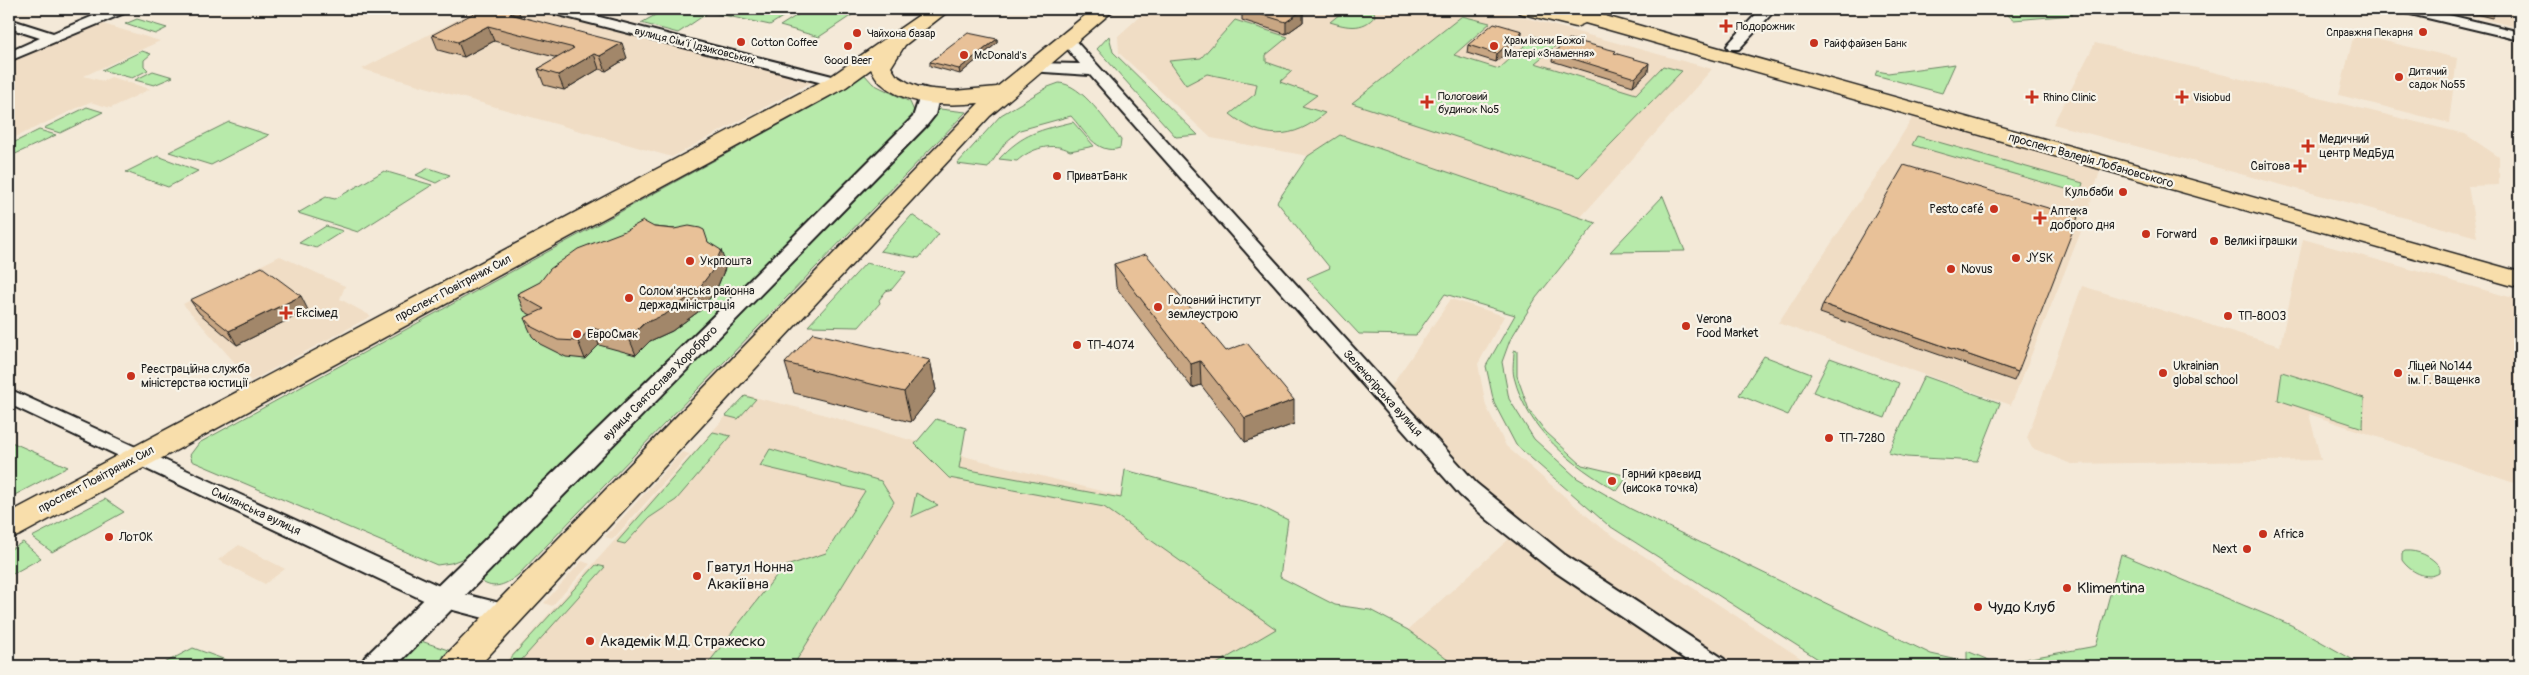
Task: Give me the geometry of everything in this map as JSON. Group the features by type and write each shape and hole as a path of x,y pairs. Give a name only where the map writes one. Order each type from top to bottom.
{"main road":[{"name":"проспект Повітряних Сил","path":"9,526 838,82 941,9"},
{"path":"457,666 917,178 1003,92 1105,9"},
{"name":"проспект Валерія Лобановського","path":"1526,9 1585,23 1668,33"},
{"name":"проспект Валерія Лобановського","path":"1559,9 1734,46 2520,269"},
{"name":"проспект Валерія Лобановського","path":"1598,9 1668,33 2520,280"},
{"name":"проспект Валерія Лобановського","path":"1617,9 1668,33"},
{"path":"893,43 883,57 880,67 884,77 898,87 943,98 972,98 1003,92"}],"street":[{"path":"9,57 122,9"},
{"name":"вулиця Сімʼї Ідзиковських","path":"552,9 838,82"},
{"path":"1734,46 1769,9"},
{"path":"2407,9 2520,36"},
{"path":"9,23 54,38"},
{"name":"Зеленогірська вулиця","path":"1067,40 1468,489 1500,519 1549,556 1715,666"},
{"path":"1034,68 1080,68 1093,71"},
{"name":"вулиця Святослава Хороброго","path":"376,666 748,296 920,121 925,115 928,102 921,93"},
{"name":"Смілянська вулиця","path":"9,396 443,598 506,614"}],"shaded area":[{"path":"478,9 542,9 810,79 812,82 672,157 362,69"},
{"name":"Пологовий будинок №5","path":"1148,9 1493,9 1712,69 1581,217 1341,136 1308,156 1211,138 1119,53 1118,36"},
{"path":"2444,9 2520,9 2520,28"},
{"path":"93,21 160,41 84,76 103,81 111,77 150,89 111,108 90,102 9,140 9,57"},
{"name":"Дитячий садок №55","path":"2354,34 2457,58 2449,123 2339,95"},
{"name":"Медичний центр МедБуд","path":"2095,43 2465,134 2499,157 2499,185 2468,186 2477,237 2053,124"},
{"path":"1913,117 2101,168 2084,224 2011,405 1778,323 1883,166"},
{"path":"2303,239 2520,300 2520,485 2309,414 2321,460 2071,464 2032,448 2027,438 2082,286 2280,346"},
{"path":"280,256 345,286 340,299 371,316 251,381 183,304"},
{"path":"1451,299 1504,316 1478,364 1486,406 1506,446 1601,528 1813,666 1731,666 1567,557 1499,507 1390,388"},
{"path":"745,395 812,411 971,458 1258,531 1267,584 1408,630 1509,539 1698,666 502,666"},
{"path":"682,452 690,454 613,539 605,537"},
{"path":"239,545 285,569 265,584 218,560"},
{"path":"582,561 590,564 552,606 544,603"}],"green space":[{"path":"666,9 795,9 770,25 709,12 678,33 641,23"},
{"path":"807,9 861,9 819,37 780,26"},
{"path":"1346,9 1374,11 1375,16 1360,26 1348,26 1330,22"},
{"path":"2000,9 2065,9 2073,15 2014,20"},
{"path":"1462,16 1490,23 1454,55 1499,69 1535,36 1559,43 1535,63 1636,94 1663,66 1682,71 1579,177 1352,103"},
{"path":"137,19 167,28 155,34 125,24"},
{"path":"1235,20 1288,37 1266,55 1266,62 1292,71 1280,82 1317,95 1302,106 1325,113 1301,129 1278,134 1266,132 1242,123 1230,114 1255,94 1257,84 1207,74 1186,85 1169,61 1201,58"},
{"path":"1109,36 1113,52 1198,135 1176,137 1097,49"},
{"path":"142,51 151,54 144,60 144,66 148,70 132,78 102,70"},
{"path":"1955,64 1942,93 1875,75 1877,71 1888,73"},
{"path":"153,71 173,77 154,85 135,80"},
{"path":"864,74 873,84 910,102 914,111 911,121 472,555 451,563 437,565 192,461 190,455 199,443 828,98"},
{"path":"1059,83 1068,85 1085,97 1121,140 1120,148 1104,148 1098,145 1071,116 1020,130 1005,143 988,168 957,164 1001,115 1048,87"},
{"path":"87,107 103,112 60,133 44,128"},
{"path":"940,109 966,112 518,575 496,586 491,586 481,581 480,577 485,566"},
{"path":"229,122 269,135 211,165 169,152"},
{"path":"1073,122 1094,146 1070,151 1063,148 1049,147 1028,153 1017,161 999,159 1024,138"},
{"path":"39,130 56,135 9,157 9,145"},
{"path":"1340,135 1596,223 1536,298 1510,340 1502,362 1509,399 1534,439 1577,478 1631,509 1931,654 1967,662 1967,651 1998,664 2096,646 2121,554 2291,625 2364,666 1829,666 1608,525 1516,445 1494,403 1486,366 1515,315 1445,294 1416,335 1359,334 1307,278 1330,268 1277,202 1308,156"},
{"path":"1917,136 2083,183 2080,193 1912,145"},
{"path":"158,156 198,171 168,187 126,172"},
{"path":"429,168 450,175 436,183 416,175"},
{"path":"384,171 432,185 358,232 298,213 326,197 335,199"},
{"path":"1663,196 1685,251 1610,252"},
{"path":"912,215 939,234 919,258 880,251"},
{"path":"326,226 343,231 316,248 299,243"},
{"path":"866,263 906,272 892,289 886,291 879,300 880,303 859,327 808,326"},
{"path":"1514,350 1517,351 1517,376 1529,410 1546,432 1582,465 1628,476 1617,491 1584,470 1540,430 1520,396 1513,374"},
{"path":"1764,356 1811,374 1788,415 1739,395"},
{"path":"1830,358 1899,383 1885,418 1813,392"},
{"path":"2282,372 2364,398 2363,428 2278,400"},
{"path":"1924,376 2000,403 1977,461 1906,457 1888,453"},
{"path":"745,396 756,399 738,419 726,416"},
{"path":"936,419 966,428 959,468 1121,498 1125,470 1258,505 1288,520 1280,577 1335,605 1370,610 1408,630 1456,666 1213,666 1276,629 1104,507 949,478 915,444"},
{"path":"713,432 731,436 676,500 649,518 625,544 617,542"},
{"path":"9,441 68,467 9,498"},
{"path":"770,449 881,481 894,502 793,666 706,666 783,567 826,553 865,491 760,466"},
{"path":"916,493 938,505 911,517"},
{"path":"105,499 124,512 52,552 32,537"},
{"path":"23,542 41,558 9,576 9,550"},
{"path":"2405,551 2419,553 2436,562 2439,566 2439,573 2429,576 2419,574 2409,568 2402,560 2402,553"},
{"path":"596,565 605,567 517,665 507,662"},
{"path":"418,640 454,652 441,666 392,666"},
{"path":"193,648 237,664 234,666 159,666"}],"building":[{"path":"482,9 514,9 518,10 510,14 622,43 600,56 594,54 558,75 538,69 574,48 488,26 458,42 432,35"},
{"path":"1243,9 1300,9 1303,10 1286,22"},
{"path":"1494,23 1522,31 1497,54 1468,45"},
{"name":"McDonald's","path":"968,33 997,39 959,69 930,62"},
{"path":"1569,39 1616,51 1614,53 1649,63 1635,78 1554,53"},
{"name":"Novus","path":"1904,165 2078,217 2018,372 1823,304"},
{"name":"Солом'янська районна держадміністрація","path":"643,221 654,227 674,229 689,226 700,228 704,230 708,242 721,250 712,271 696,292 666,314 643,324 629,338 592,328 578,341 558,340 532,327 524,318 544,309 517,294 540,282 550,269 578,249 625,231"},
{"path":"1146,254 1226,351 1247,343 1294,400 1245,418 1200,361 1191,364 1114,264"},
{"path":"262,267 301,296 229,331 190,300"},
{"path":"813,333 930,360 904,392 785,363"}],"place":[{"name":"Подорожник","path":"1726,26"},
{"name":"Справжня Пекарня","path":"2423,32"},
{"name":"Чайхона базар","path":"857,33"},
{"name":"Cotton Coffee","path":"741,42"},
{"name":"Райффайзен Банк","path":"1814,43"},
{"name":"Good Beer","path":"848,46"},
{"name":"Храм ікони Божої Матері «Знамення»","path":"1494,46"},
{"name":"McDonald's","path":"964,55"},
{"name":"Дитячий садок №55","path":"2399,77"},
{"name":"Rhino Clinic","path":"2032,97"},
{"name":"Visiobud","path":"2182,97"},
{"name":"Пологовий будинок №5","path":"1427,102"},
{"name":"Медичний центр МедБуд","path":"2308,146"},
{"name":"Світова","path":"2300,166"},
{"name":"ПриватБанк","path":"1057,176"},
{"name":"Кульбаби","path":"2123,192"},
{"name":"Pesto café","path":"1994,209"},
{"name":"Аптека доброго дня","path":"2040,218"},
{"name":"Forward","path":"2146,234"},
{"name":"Великі іграшки","path":"2214,241"},
{"name":"JYSK","path":"2016,258"},
{"name":"Укрпошта","path":"690,261"},
{"name":"Novus","path":"1951,269"},
{"name":"Солом'янська районна держадміністрація","path":"629,298"},
{"name":"Головний інститут землеустрою","path":"1158,307"},
{"name":"Ексімед","path":"286,313"},
{"name":"ТП-8003","path":"2228,316"},
{"name":"Verona Food Market","path":"1686,326"},
{"name":"ЕвроСмак","path":"577,334"},
{"name":"ТП-4074","path":"1077,345"},
{"name":"Ukrainian global school","path":"2163,373"},
{"name":"Ліцей №144 ім. Г. Ващенка","path":"2398,373"},
{"name":"Реєстраційна служба міністерства юстиції","path":"131,376"},
{"name":"ТП-7280","path":"1829,438"},
{"name":"Гарний краєвид (висока точка)","path":"1612,481"},
{"name":"Africa","path":"2263,534"},
{"name":"ЛотОК","path":"109,537"},
{"name":"Next","path":"2247,549"},
{"name":"Гватул Нонна Акакіївна","path":"697,576"},
{"name":"Klimentina","path":"2067,588"},
{"name":"Чудо Клуб","path":"1978,607"},
{"name":"Академік М.Д. Стражеско","path":"590,641"}]}
